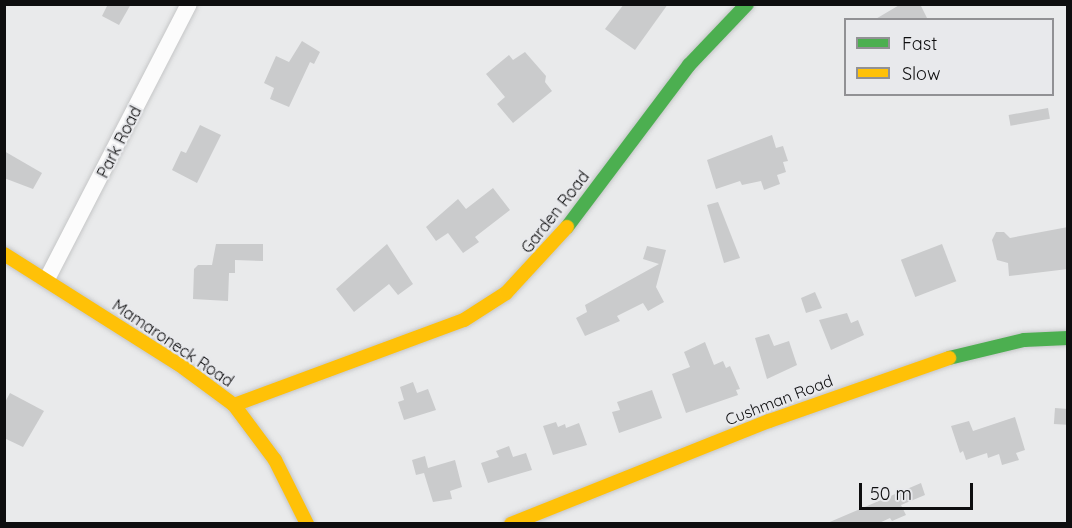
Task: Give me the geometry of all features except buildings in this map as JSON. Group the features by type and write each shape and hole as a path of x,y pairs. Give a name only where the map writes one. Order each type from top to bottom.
{"street":[{"name":"Park Road","path":"47,279 189,4"},
{"name":"Garden Road","path":"234,405 464,321 506,293 554,244 682,74 747,4"},
{"name":"Mamaroneck Road","path":"4,254 47,279 234,405 274,460 307,524"},
{"name":"Cushman Road","path":"511,524 909,370 994,346 1068,338"}],"traffic: fast":[{"path":"567,227 689,65 747,4"},
{"path":"949,358 1024,340 1068,338"}],"traffic: slow":[{"path":"234,405 464,320 506,293 567,227"},
{"path":"4,254 184,368 234,405 275,460 307,524"},
{"path":"511,524 769,421 949,358"}]}
